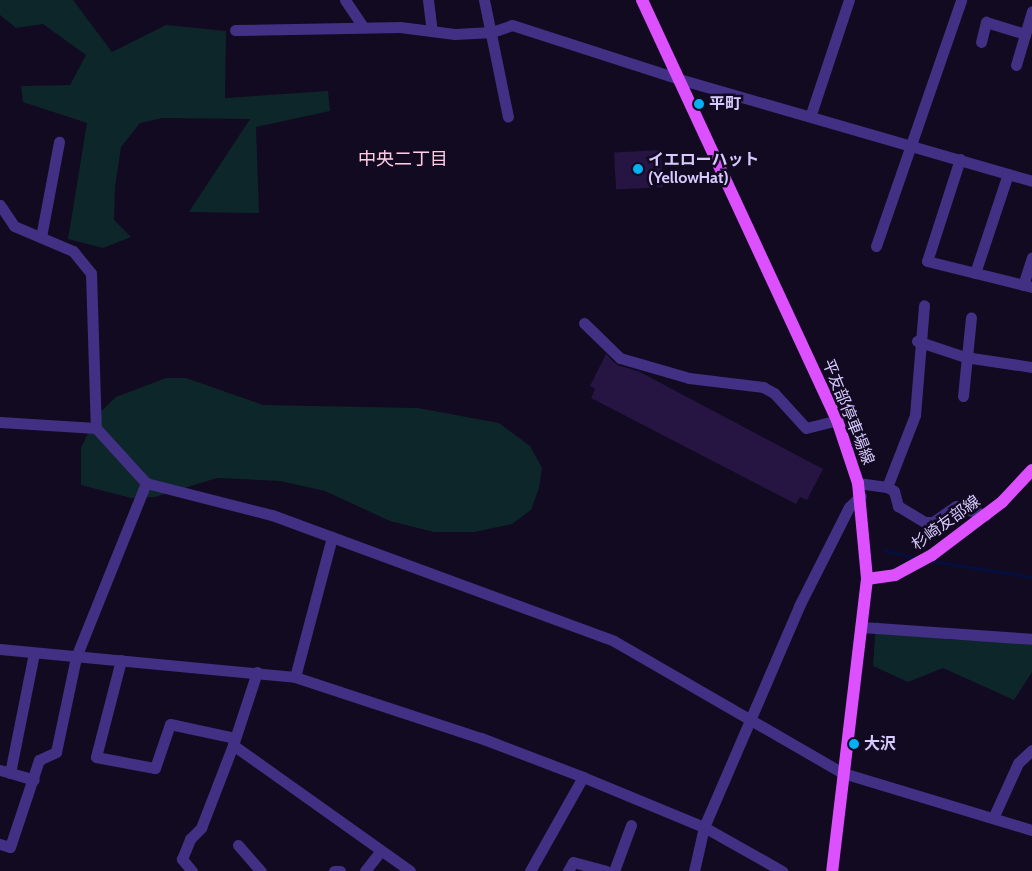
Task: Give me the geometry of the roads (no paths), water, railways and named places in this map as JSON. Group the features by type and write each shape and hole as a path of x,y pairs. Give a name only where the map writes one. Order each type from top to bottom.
{"main road":[{"name":"平友部停車場線","path":"642,0 837,420 861,496 867,579 842,773 832,871"},
{"name":"杉崎友部線","path":"867,579 905,571 986,515 1032,470"}],"street":[{"path":"345,0 363,27"},
{"path":"428,0 432,31"},
{"path":"484,0 508,117"},
{"path":"811,114 849,0"},
{"path":"876,246 961,0"},
{"path":"1016,65 1032,11"},
{"path":"981,42 986,22 1025,34"},
{"path":"235,30 363,27 492,32 512,25 679,79 811,114 1032,181"},
{"path":"41,237 59,142"},
{"path":"960,159 927,261 1027,286 1032,257"},
{"path":"976,273 1008,174"},
{"path":"0,205 14,226 73,251 91,273 96,428 146,483 233,502 614,641 752,718 842,773 994,816 1032,830"},
{"path":"887,487 915,415 917,341 924,305"},
{"path":"963,396 965,356 971,317"},
{"path":"584,323 620,358 689,378 762,387 774,393 806,428 837,420"},
{"path":"917,341 965,356 1032,367"},
{"path":"0,422 96,428"},
{"path":"0,844 10,847 34,780 39,760 56,752 76,657 146,483"},
{"path":"858,483 887,487 894,491 898,506 925,522 933,522 956,506 986,515"},
{"path":"694,871 704,827 799,606 849,507 861,496"},
{"path":"295,678 332,537"},
{"path":"862,627 1032,639"},
{"path":"0,649 257,672 295,678 343,697 481,738 582,776 704,827 782,871"},
{"path":"34,653 5,771 34,780"},
{"path":"122,660 96,757 155,768 170,724 234,741 379,852 410,871"},
{"path":"192,871 182,859 190,839 201,828 234,741 257,672"},
{"path":"994,816 1018,763 1032,750"},
{"path":"530,871 582,776"},
{"path":"614,871 631,824"},
{"path":"238,845 261,871"},
{"path":"365,871 379,852"},
{"path":"568,871 573,862 606,871"},
{"path":"334,871 340,871"}],"waterway":[{"path":"884,550 917,558"},
{"path":"932,561 1032,577"}],"place":[{"name":"平町","path":"699,104"},
{"name":"イエローハット (YellowHat)","path":"638,169"},
{"name":"大沢","path":"854,744"}],"district":[{"name":"中央二丁目","path":"403,159"}]}
